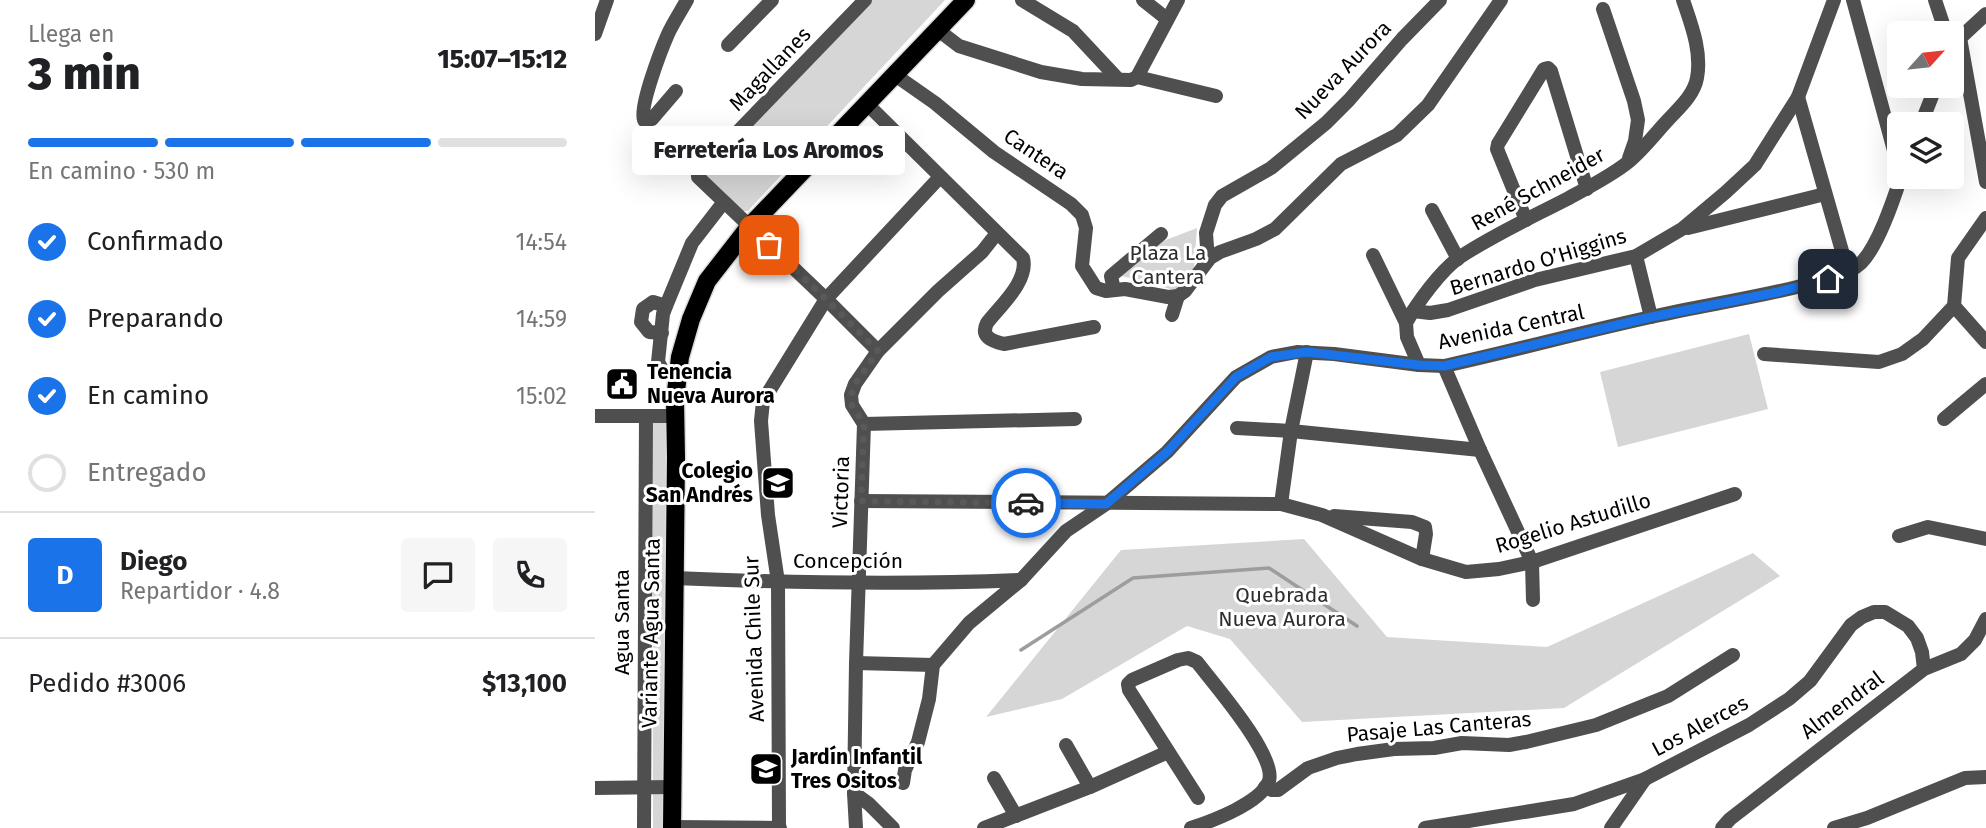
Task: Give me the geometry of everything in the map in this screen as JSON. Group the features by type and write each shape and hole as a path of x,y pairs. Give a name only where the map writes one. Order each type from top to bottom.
{"main road":[{"path":"938,30 966,0"},
{"name":"Variante Agua Santa","path":"672,827 678,376 685,340 699,295 750,227 938,30"}],"street":[{"path":"595,34 607,0"},
{"path":"676,91 652,119 644,120 642,112 653,75 668,34 687,0"},
{"path":"728,45 772,0"},
{"name":"Magallanes","path":"865,0 698,173 698,177 878,351"},
{"path":"1022,0 1073,31 1117,78"},
{"path":"1143,0 1167,19"},
{"path":"938,30 959,46 1041,72 1082,79 1131,80 1137,77 1178,0"},
{"name":"Nueva Aurora","path":"1210,258 1206,233 1215,205 1222,196 1271,168 1326,122 1440,0"},
{"path":"1172,315 1178,296 1196,278 1210,258 1275,229 1341,164 1397,135 1428,105 1501,0"},
{"name":"René Schneider","path":"1409,317 1431,286 1458,259 1587,189 1627,163 1682,106 1697,78 1698,59 1683,0"},
{"name":"Bernardo O’Higgins","path":"1409,317 1448,310 1535,280 1636,256 1682,229 1755,165 1798,97 1834,0"},
{"path":"1853,0 1887,125"},
{"path":"1935,0 1943,21"},
{"path":"1603,9 1638,120 1635,141 1627,163"},
{"path":"1964,34 1986,14"},
{"path":"1526,220 1499,154 1498,144 1544,69 1551,71 1587,189"},
{"name":"Cantera","path":"895,75 935,103 994,152 1071,204 1082,215 1086,228 1082,266 1096,288 1110,290"},
{"path":"1137,77 1216,96"},
{"path":"1964,92 1986,177"},
{"path":"1798,97 1848,272 1860,264 1868,253 1897,189"},
{"path":"867,104 1023,258 1025,266 1019,282 987,323 985,335 993,342 1004,344 1094,327"},
{"name":"Avenida Chile Sur","path":"779,828 778,582 768,515 762,401 826,299 940,177"},
{"path":"1682,229 1825,194"},
{"path":"678,376 663,371 658,362 663,314 692,243 723,203"},
{"path":"1432,210 1458,259"},
{"path":"1764,354 1879,362 1902,354 1923,339 1954,306 1958,258 1986,218"},
{"name":"Victoria","path":"856,828 856,663 864,424 852,405 851,395 855,384 878,351 982,252 997,233"},
{"path":"1161,234 1111,276 1110,290 1125,289 1168,297 1178,296"},
{"path":"1373,255 1409,317 1407,337 1419,365"},
{"path":"1636,256 1651,317"},
{"name":"Avenida Central","path":"933,665 968,623 1021,580 1066,531 1106,504 1167,452 1236,377 1271,357 1307,352 1444,366 1651,317 1778,292 1848,272"},
{"path":"662,333 649,332 641,322 643,309 653,302 666,306"},
{"path":"1954,306 1986,342"},
{"path":"1281,504 1291,431 1307,352"},
{"path":"1444,366 1532,562 1533,600"},
{"path":"1944,419 1986,384"},
{"path":"595,416 676,416"},
{"name":"Agua Santa","path":"644,828 646,416"},
{"path":"864,424 1075,419"},
{"path":"1237,428 1480,450"},
{"name":"Rogelio Astudillo","path":"861,501 1281,504 1322,515 1422,559 1466,572 1532,562 1735,494"},
{"name":"Rogelio Astudillo","path":"1322,515 1412,522 1425,527 1422,559"},
{"path":"1899,536 1927,527 1983,538 1986,552"},
{"name":"Concepción","path":"674,578 860,583 1021,580"},
{"name":"Los Alerces","path":"1425,828 1497,822 1574,804 1645,779 1749,725 1789,699 1810,681 1851,625 1874,612 1885,612 1908,626 1917,638 1924,669"},
{"name":"Almendral","path":"1722,828 1730,819 1924,669 1961,654 1975,640 1986,618"},
{"name":"Pasaje Las Canteras","path":"1191,828 1212,821 1245,804 1265,787 1278,790 1308,768 1328,761 1394,749 1434,748 1462,743 1493,745 1526,742 1596,724 1668,696 1733,655"},
{"path":"1198,798 1129,690 1128,684 1178,660 1188,658 1197,662 1252,734 1269,767 1270,778 1265,787"},
{"path":"856,663 933,665 929,699 918,742 905,770 903,783"},
{"path":"1066,745 1090,787"},
{"path":"984,828 1090,787 1168,752"},
{"path":"1834,828 1867,818 1965,778 1986,777"},
{"path":"994,778 1016,816"},
{"path":"1611,828 1645,779"},
{"path":"595,788 672,786"},
{"path":"854,793 893,828"},
{"path":"672,827 779,828"}],"green space":[{"path":"870,0 945,0 748,211 739,211 706,180 705,172"},
{"name":"Plaza La Cantera","path":"1197,228 1194,268 1178,291 1118,275 1158,243"},
{"path":"1749,334 1768,409 1618,447 1600,372"},
{"path":"652,420 672,420 671,828 653,828"},
{"name":"Quebrada Nueva Aurora","path":"1304,539 1387,637 1547,647 1753,553 1780,576 1564,708 1302,722 1230,639 1187,626 1062,699 986,717 1121,550"}],"waterway":[{"path":"1021,650 1133,578 1269,568 1357,626"}],"way so far":[{"path":"769,245 878,351 855,384 851,395 852,405 864,424 861,501 1026,503"}],"place":[{"name":"Ferretería Los Aromos","path":"769,245"},
{"name":"Tenencia Nueva Aurora","path":"622,384"},
{"name":"Colegio San Andrés","path":"778,483"},
{"name":"Jardín Infantil Tres Ositos","path":"766,769"}],"route":[{"path":"1026,503 1106,504 1167,452 1236,377 1271,357 1307,352 1444,366 1828,279"}]}
